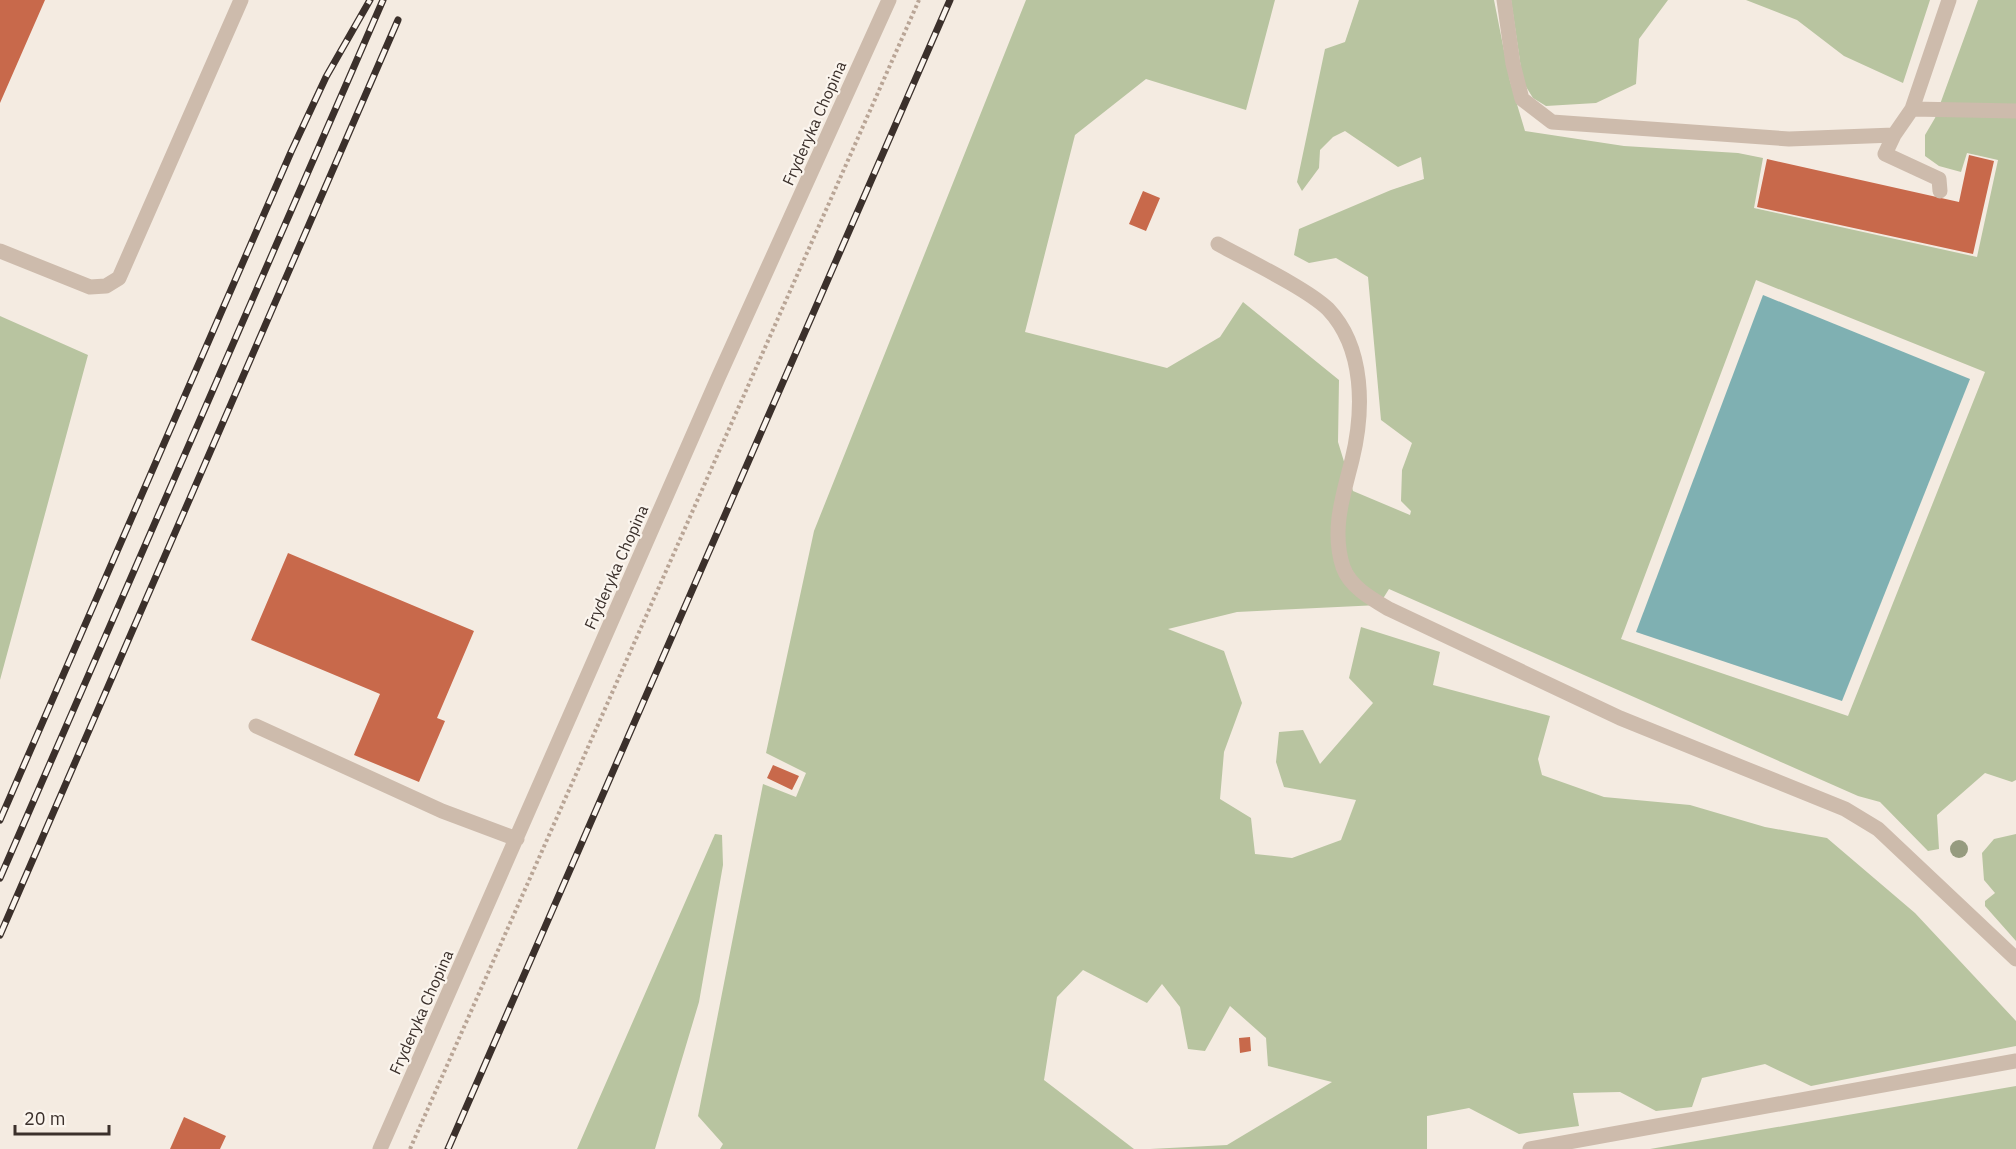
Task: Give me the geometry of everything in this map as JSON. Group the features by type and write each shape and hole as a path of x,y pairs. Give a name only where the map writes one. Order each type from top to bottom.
{"street":[{"path":"0,250 90,287 106,286 119,278 242,0"},
{"name":"Fryderyka Chopina","path":"380,1149 718,378 889,0"},
{"path":"1504,0 1513,64 1522,99 1552,122 1789,138 1894,135"},
{"path":"1940,191 1939,179 1885,154 1894,135 1912,110 1949,0"},
{"path":"1912,110 2016,111"},
{"path":"1218,244 1327,308 1347,335 1358,374 1359,415 1337,528 1344,568 1366,596 1586,703 1845,809 1878,829 2016,959"},
{"path":"256,726 442,811 517,839"},
{"path":"1530,1149 2016,1061"}],"path":[{"path":"410,1149 919,0"}],"green space":[{"path":"1026,0 1275,0 1246,110 1146,79 1075,135 1025,332 1167,368 1220,337 1243,302 1339,380 1338,442 1353,491 1410,515 1411,511 1401,501 1402,470 1412,443 1381,420 1368,277 1336,258 1309,263 1294,255 1299,229 1391,190 1424,179 1421,157 1398,167 1345,131 1333,137 1320,150 1319,168 1302,191 1297,182 1325,49 1345,42 1359,0 1494,0 1510,81 1525,131 1624,146 1738,153 1763,158 1754,208 1977,257 1998,160 1967,153 1961,172 1939,166 1925,156 1925,135 1935,118 1978,0 2016,0 2016,780 2012,782 1985,773 1937,815 1939,849 1928,851 1880,802 1858,796 1389,589 1379,605 1237,612 1168,629 1224,651 1242,703 1224,752 1220,799 1251,818 1255,854 1292,858 1341,840 1356,800 1284,787 1276,762 1279,732 1303,730 1320,764 1373,703 1349,678 1361,627 1440,652 1433,685 1550,716 1538,759 1542,775 1604,797 1690,805 1765,827 1827,838 1915,913 2016,1021 2016,1046 1811,1086 1765,1064 1702,1078 1692,1107 1656,1111 1620,1092 1573,1093 1579,1126 1519,1134 1469,1108 1427,1116 1427,1149 1150,1149 1227,1145 1332,1082 1268,1066 1266,1038 1230,1006 1205,1051 1188,1049 1180,1007 1162,984 1147,1003 1083,970 1057,997 1044,1080 1134,1149 720,1149 723,1144 698,1116 763,784 796,797 806,773 766,753 814,531","holes":["1756,280 1985,372 1848,716 1621,639"]},
{"path":"1511,0 1668,0 1639,39 1636,84 1596,103 1546,106 1533,98 1523,82"},
{"path":"1746,0 1930,0 1903,83 1844,56 1797,20"},
{"path":"0,316 88,355 0,680"},
{"path":"715,834 722,835 723,865 699,1002 655,1149 577,1149"},
{"path":"2016,834 2016,941 1985,906 1985,901 1995,893 1984,880 1982,853 1994,839"},
{"path":"2016,1086 2016,1149 1650,1149"}],"water":[{"path":"1763,295 1970,379 1842,701 1636,632"}],"building":[{"path":"0,0 45,0 0,103"},
{"path":"1969,155 1994,161 1973,254 1757,207 1767,159 1959,202"},
{"path":"1143,191 1160,198 1146,231 1129,224"},
{"path":"288,553 474,631 437,718 445,721 419,782 354,755 380,694 251,640"},
{"path":"773,765 799,776 792,790 767,778"},
{"path":"1250,1037 1251,1051 1240,1053 1239,1038"},
{"path":"184,1117 226,1136 220,1149 170,1149"}],"railway":[{"path":"0,820 291,152 326,77 370,0"},
{"path":"0,878 383,0"},
{"path":"448,1149 950,0"},
{"path":"0,935 398,20"}]}
